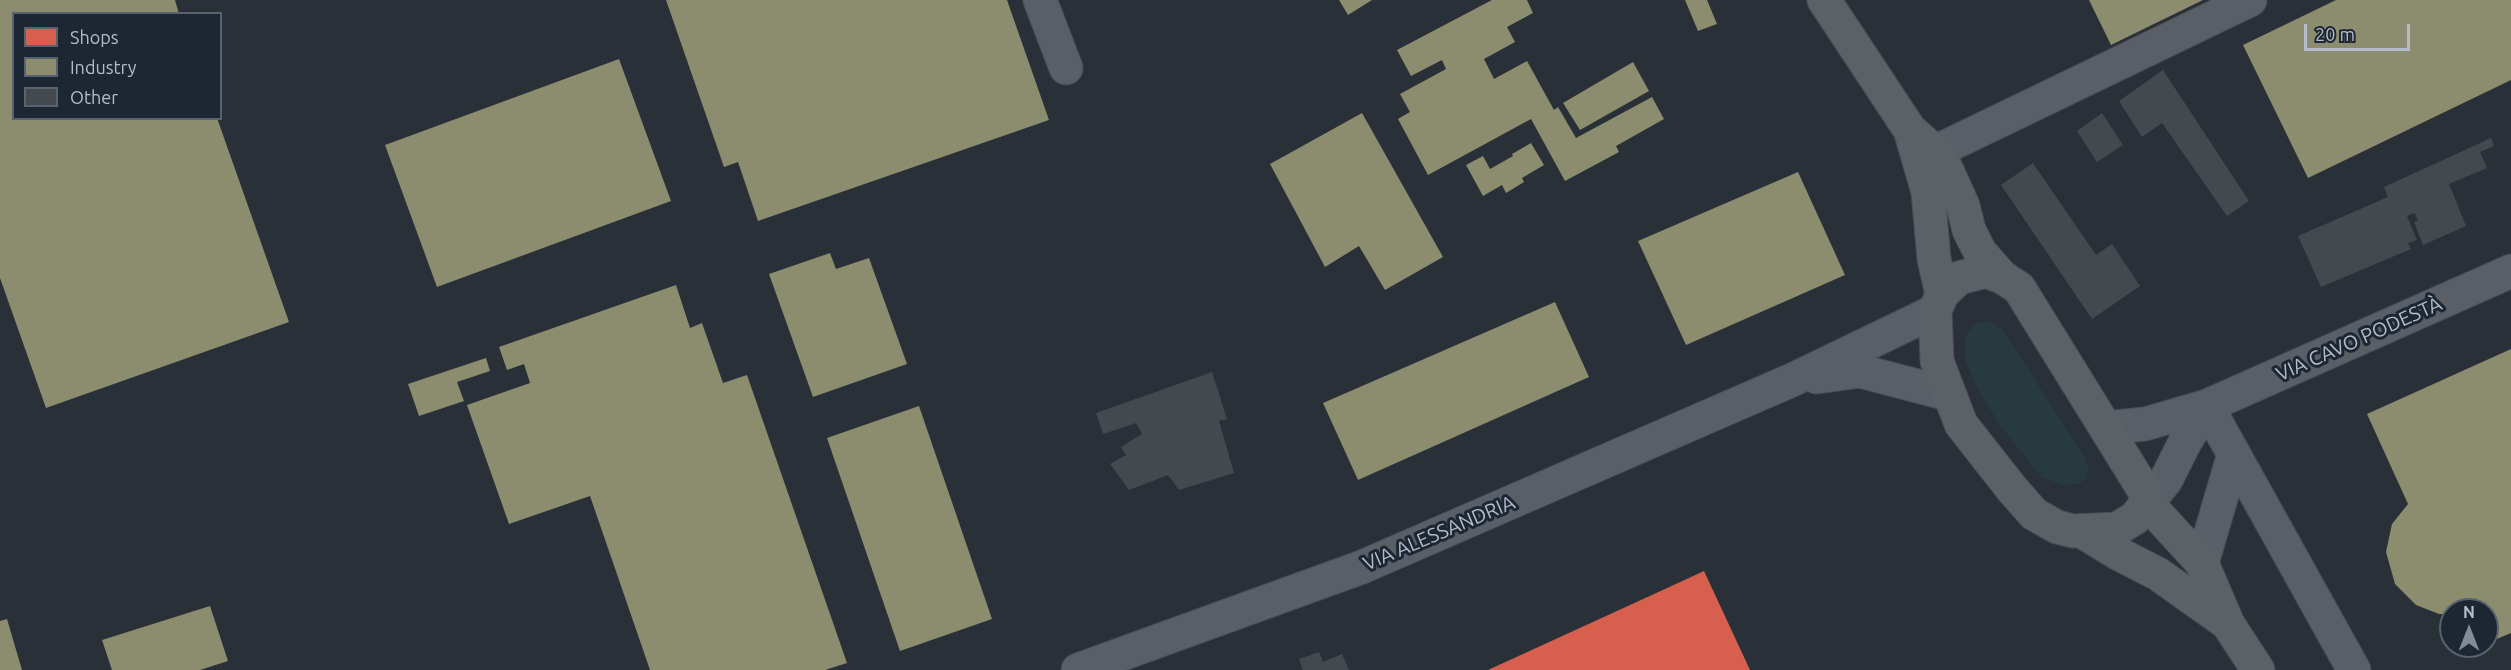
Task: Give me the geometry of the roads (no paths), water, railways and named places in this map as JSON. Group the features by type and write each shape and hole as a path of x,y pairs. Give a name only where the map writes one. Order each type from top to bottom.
{"main road":[{"path":"1824,0 1910,130 1935,152 1955,184 1969,230 1980,252 2002,277"},
{"path":"1910,130 1928,192 1938,302 1937,361 1961,423 2034,514 2057,526 2084,532 2117,529 2135,518 2146,503"},
{"path":"1938,302 1959,278 1986,271 2002,277 2019,288 2144,490 2146,503 2202,563 2228,624 2258,670"},
{"path":"2084,532 2119,554 2158,574 2228,624"}],"street":[{"path":"1040,0 1066,68"},
{"path":"1935,152 2250,0"},
{"name":"VIA CAVO PODESTÀ","path":"2106,428 2145,423 2207,406 2511,271"},
{"name":"VIA ALESSANDRIA","path":"1078,670 1153,658 1792,380 1938,302"},
{"name":"VIA ALESSANDRIA","path":"1792,380 1860,371 1948,394"},
{"path":"2146,503 2166,480 2207,406 2354,670"},
{"path":"2202,563 2234,454"}]}
